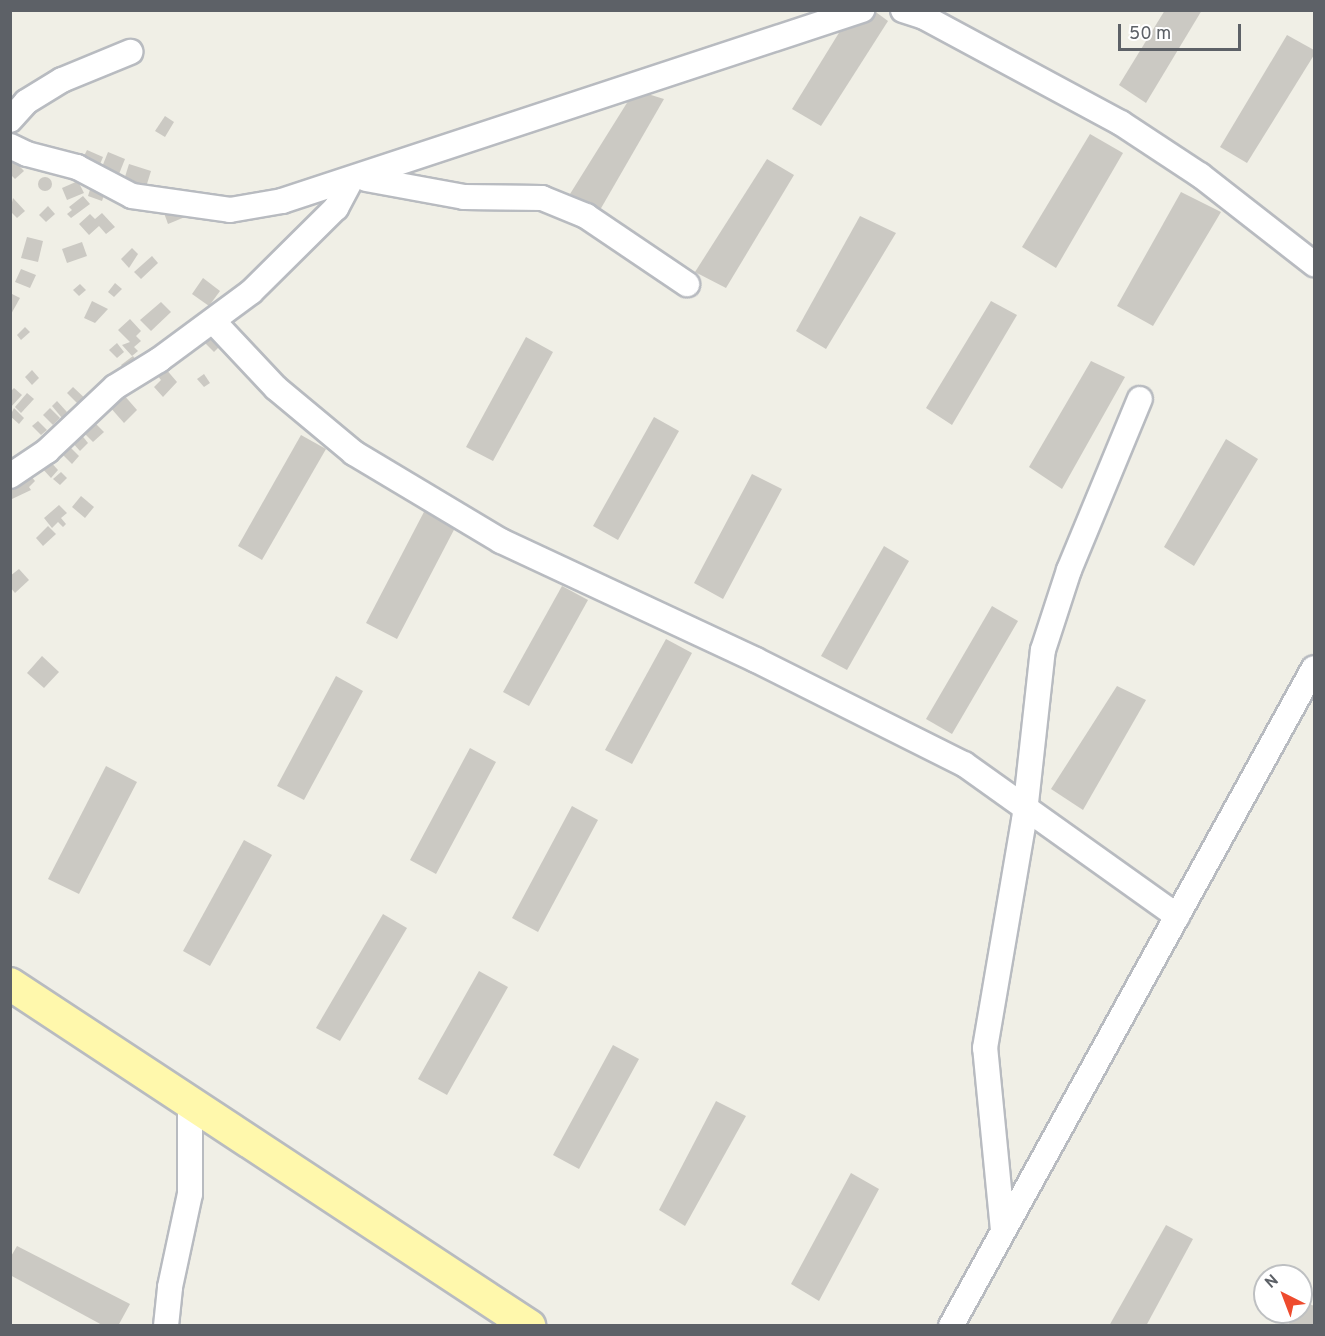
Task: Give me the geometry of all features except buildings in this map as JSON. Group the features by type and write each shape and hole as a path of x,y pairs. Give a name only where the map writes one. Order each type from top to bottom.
{"main road":[{"path":"10,984 529,1326"}],"street":[{"path":"10,146 27,154 77,167 132,196 230,210 282,201 355,180 862,10"},
{"path":"903,10 924,16 1120,123 1200,175 1314,264"},
{"path":"10,120 26,102 62,80 130,52"},
{"path":"355,180 464,196 542,198 586,216 687,284"},
{"path":"10,476 47,451 115,387 213,321 251,292 336,208 355,180"},
{"path":"213,321 276,388 354,453 456,515 584,582 875,717 964,764 1026,806 1177,916"},
{"path":"1003,1230 985,1048 1026,806 1043,650 1069,570 1140,399"},
{"path":"951,1326 1314,668"},
{"path":"166,1326 170,1287 190,1194 190,1104"}]}
